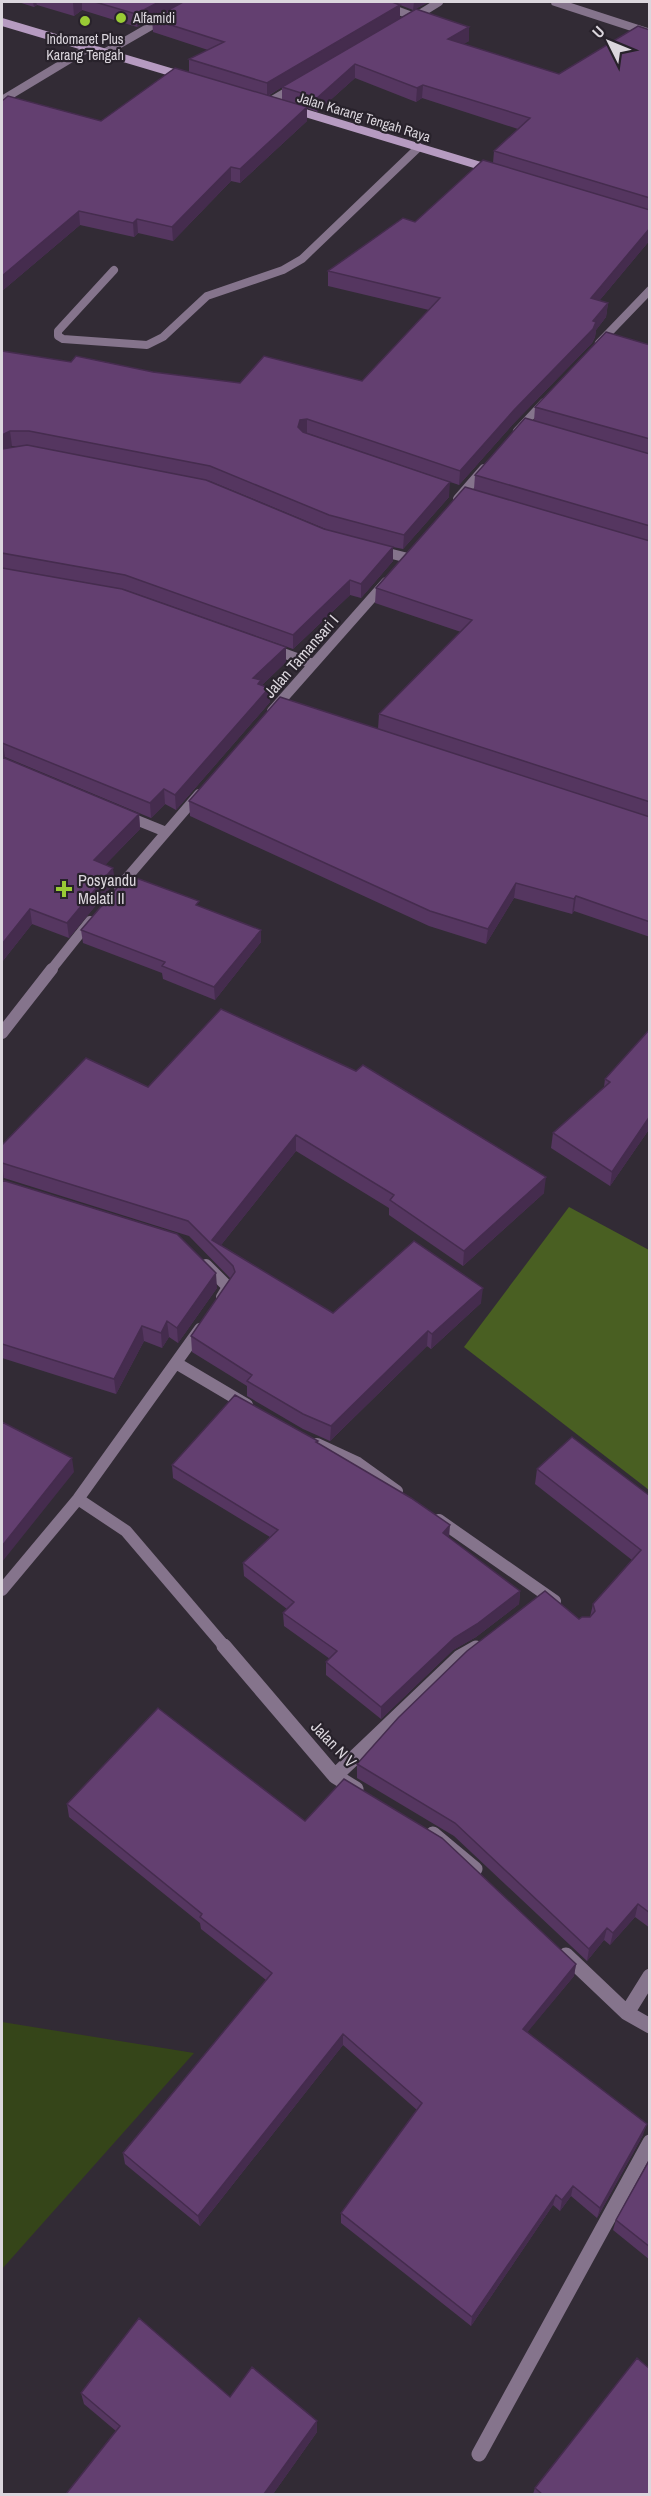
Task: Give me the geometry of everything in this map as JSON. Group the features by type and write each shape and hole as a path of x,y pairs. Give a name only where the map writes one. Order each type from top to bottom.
{"main road":[{"path":"2,22 193,79"},
{"name":"Jalan Karang Tengah Raya","path":"258,99 507,174"}],"street":[{"path":"374,2 415,17"},
{"path":"405,22 439,2"},
{"path":"555,2 650,33"},
{"path":"106,52 176,12"},
{"path":"2,100 90,47"},
{"path":"269,102 308,79"},
{"path":"114,270 58,331 58,336 63,339 138,345 154,342 207,296 283,270 302,259 419,147"},
{"path":"593,350 650,290"},
{"path":"507,443 527,427 553,392"},
{"path":"449,510 492,460"},
{"path":"451,490 474,497"},
{"path":"373,549 411,554 400,567"},
{"name":"Jalan Tamansari I","path":"263,721 392,576"},
{"path":"262,645 313,664"},
{"path":"278,704 290,708"},
{"path":"114,892 203,789"},
{"path":"118,813 165,832"},
{"path":"2,1033 100,909"},
{"path":"2,1590 78,1499 214,1310 228,1287 198,1257"},
{"path":"176,1363 258,1411"},
{"path":"309,1440 358,1463 407,1498"},
{"name":"Jalan N V","path":"78,1499 126,1531 335,1776 366,1794"},
{"path":"427,1511 540,1597 568,1612"},
{"path":"335,1776 460,1657 491,1636"},
{"path":"417,1824 447,1843 482,1875"},
{"path":"559,1948 627,2013 650,2025"},
{"path":"627,2013 650,1976"},
{"path":"479,2454 650,2142"}],"green space":[{"path":"569,1207 649,1250 649,1490 464,1347"},
{"path":"2,2022 194,2053 2,2269"}],"building":[{"path":"95,2 159,2 136,14"},
{"path":"183,2 392,2 400,5 267,83 189,59 224,42 152,19"},
{"path":"416,9 469,27 448,39 559,74 638,26 650,30 650,198 494,151 530,118 423,85 417,88 355,64 317,98 282,87"},
{"path":"175,68 307,107 240,169 231,167 172,227 137,219 133,223 79,211 2,276 2,101 8,96 101,121"},
{"path":"483,160 650,210 650,228 591,298 608,303 593,321 596,322 593,329 514,410 460,471 307,419 300,420 298,427 303,432 450,482 404,535 329,515 210,466 29,431 10,431 2,435 2,351 71,362 76,356 153,372 240,383 264,356 362,381 440,298 328,271 403,218 415,222"},
{"path":"606,332 650,345 650,439 535,407"},
{"path":"525,418 650,454 650,526 475,475"},
{"path":"27,445 206,480 324,529 393,547 361,584 350,580 293,635 125,575 2,553 2,449"},
{"path":"465,487 650,541 650,802 379,714 472,620 376,588"},
{"path":"2,568 122,589 286,647 253,678 261,680 258,684 269,688 175,795 164,789 150,803 2,743"},
{"path":"280,697 650,817 650,922 576,896 574,899 516,883 488,929 430,911 189,801"},
{"path":"2,757 139,814 94,860 113,868 67,923 30,909 2,944"},
{"path":"128,875 199,901 196,905 261,930 214,987 162,966 165,962 81,930"},
{"path":"221,1009 356,1071 363,1065 546,1177 464,1251 390,1200 394,1195 296,1135 212,1240 333,1313 414,1241 483,1288 432,1334 428,1331 331,1426 303,1414 247,1381 252,1375 191,1336 235,1272 233,1266 188,1221 2,1163 2,1145 86,1058 148,1087"},
{"path":"650,1029 650,1116 612,1172 553,1133 610,1082 605,1079"},
{"path":"2,1180 177,1234 216,1273 177,1328 167,1321 161,1333 142,1326 114,1379 2,1344"},
{"path":"235,1395 318,1441 316,1442 411,1498 450,1525 443,1533 520,1591 477,1624 454,1638 381,1707 326,1662 337,1651 283,1613 294,1602 243,1563 278,1530 172,1465"},
{"path":"2,1422 72,1458 2,1546"},
{"path":"572,1437 650,1496 650,1913 638,1904 613,1933 607,1928 589,1949 455,1823 357,1764 398,1718 467,1651 545,1591 579,1619 590,1617 595,1611 593,1604 641,1550 537,1469"},
{"path":"158,1708 305,1821 344,1779 442,1838 576,1964 523,2029 647,2124 600,2208 573,2186 562,2200 556,2195 472,2317 341,2213 422,2103 343,2034 198,2216 123,2153 272,1973 200,1917 202,1914 67,1804"},
{"path":"650,2159 650,2247 616,2220"},
{"path":"139,2318 230,2397 252,2367 317,2421 264,2494 66,2494 120,2426 81,2393"},
{"path":"637,2358 650,2369 650,2494 542,2494 535,2488"}],"place":[{"name":"Alfamidi","path":"121,18"},
{"name":"Indomaret Plus Karang Tengah","path":"85,21"},
{"name":"Posyandu Melati II","path":"64,889"}]}
